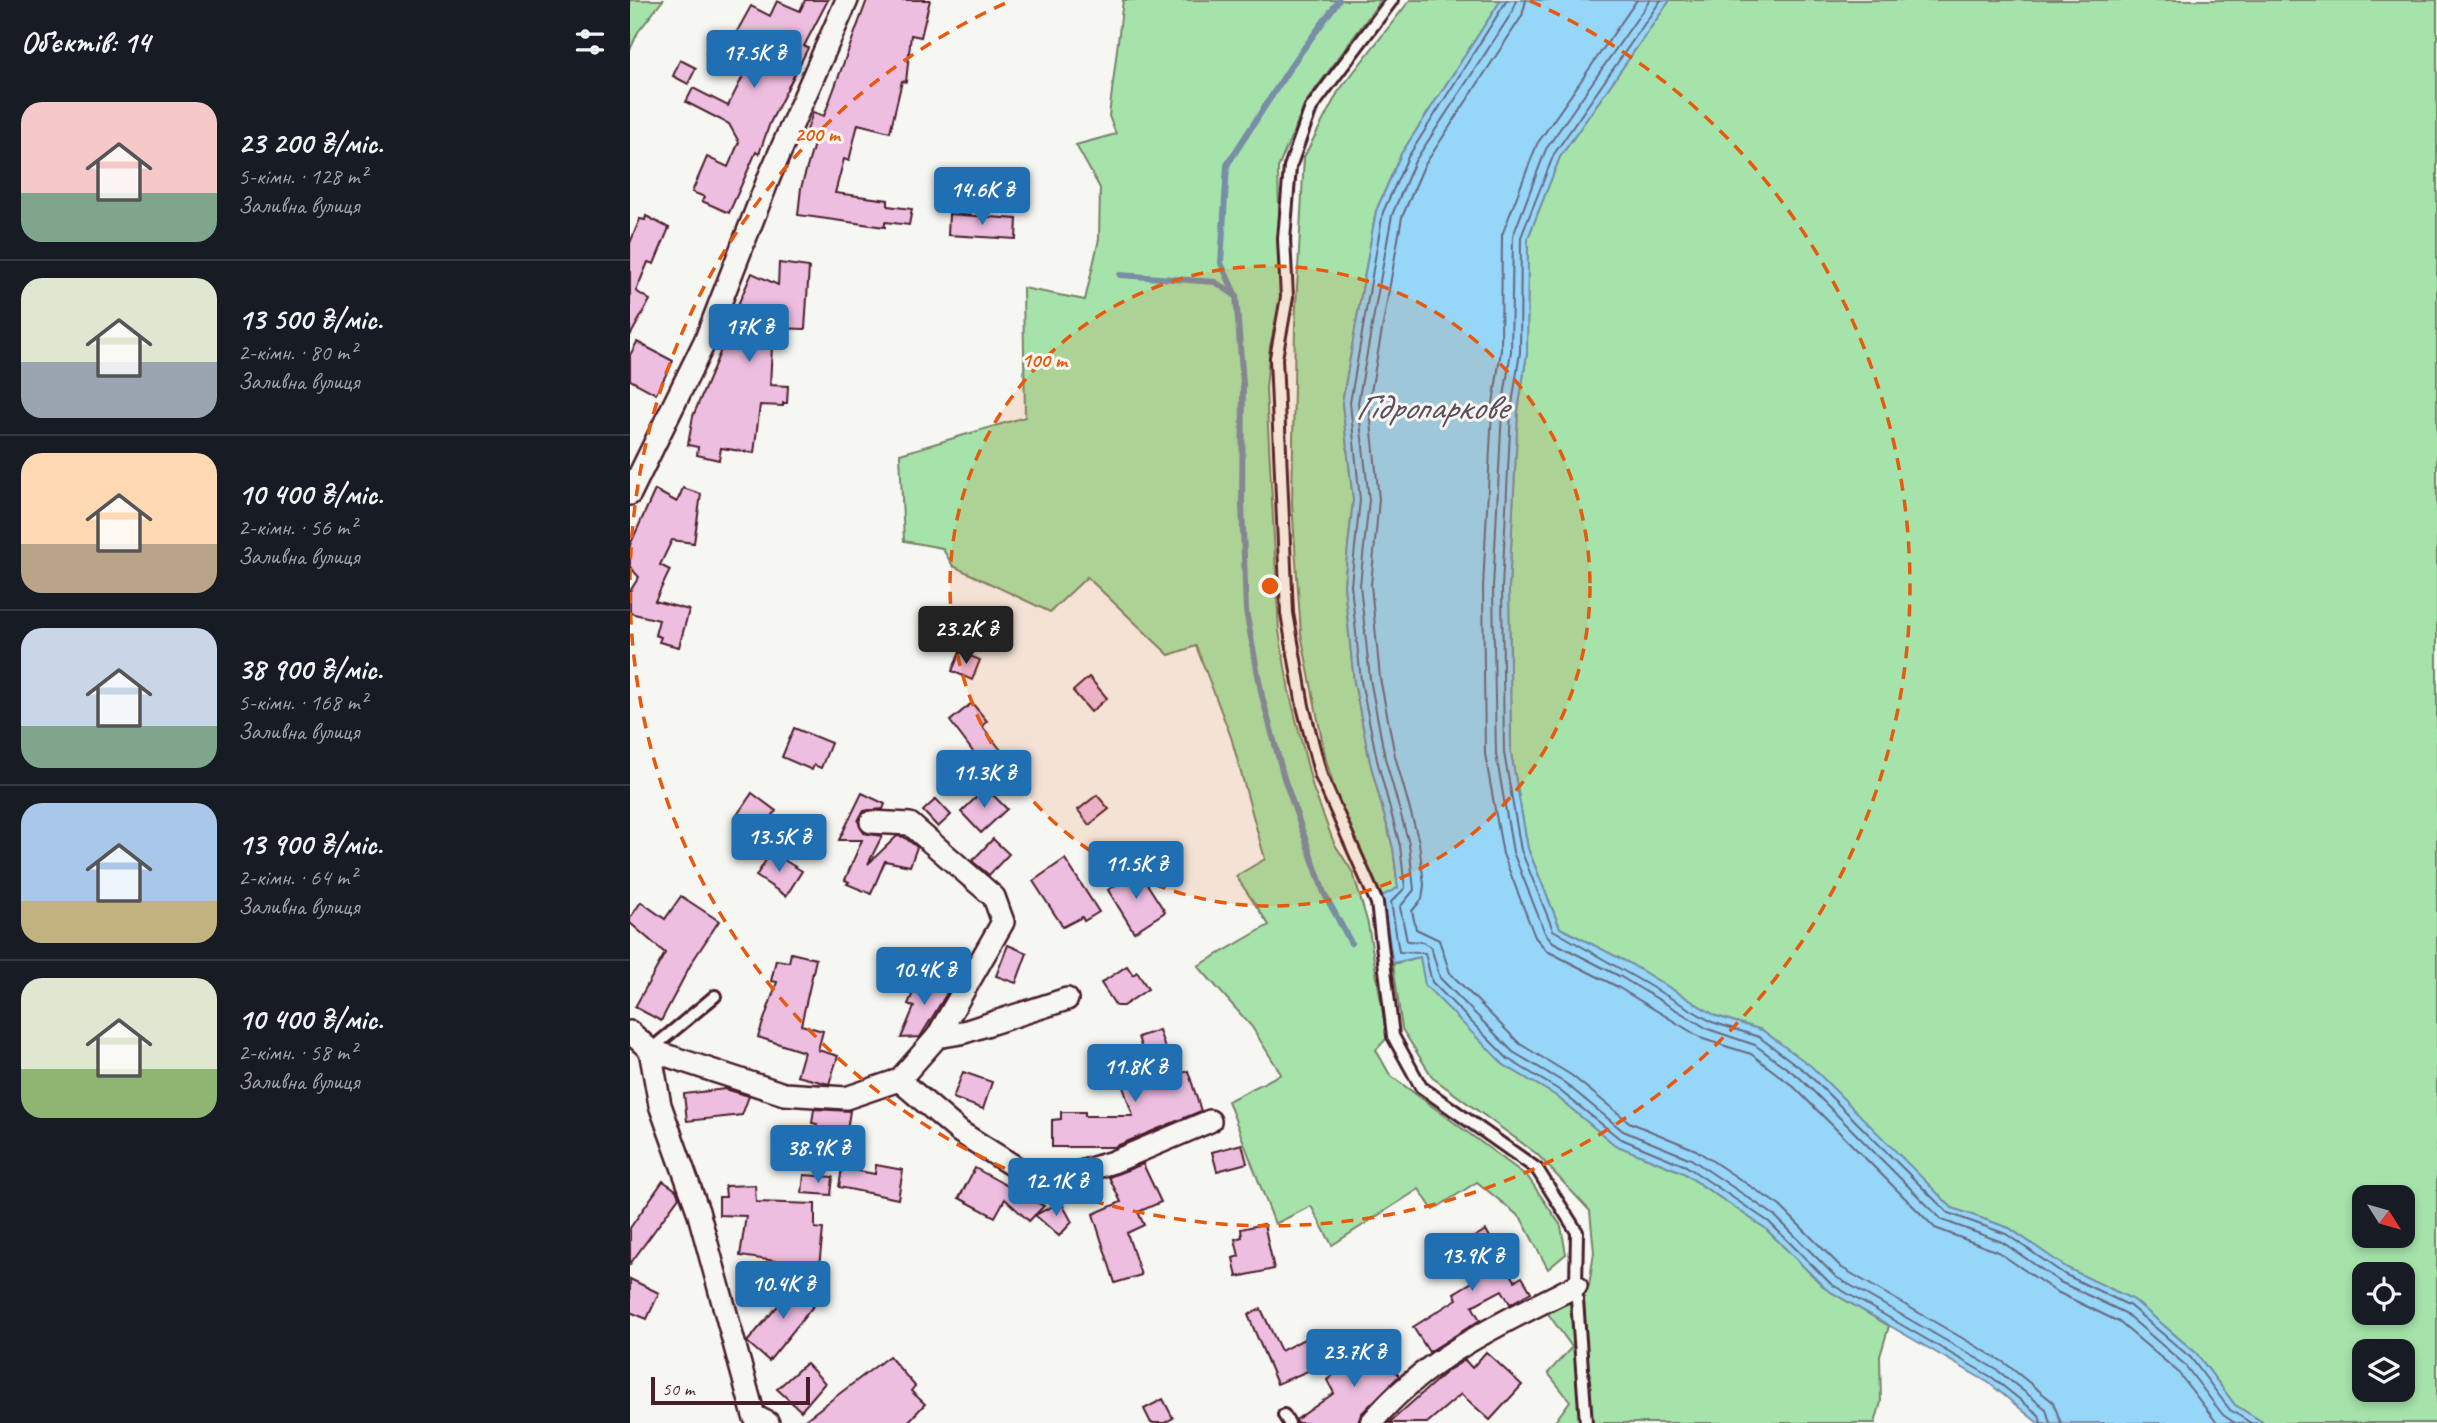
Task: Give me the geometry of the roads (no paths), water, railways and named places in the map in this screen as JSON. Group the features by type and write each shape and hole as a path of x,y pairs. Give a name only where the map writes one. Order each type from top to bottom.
{"street":[{"path":"630,494 706,339 770,175 847,0"},
{"path":"630,1032 650,1050 784,1094 846,1098 899,1080 937,1037 1003,922 994,897 910,824 870,822"},
{"path":"937,1037 1067,999"},
{"path":"650,1050 660,1105 698,1211 759,1421"},
{"path":"899,1080 960,1132 1042,1184 1113,1162 1210,1121"},
{"path":"1371,1423 1426,1369 1488,1329 1576,1286"}],"lane":[{"path":"1392,0 1311,108 1290,167 1284,239 1287,297 1276,358 1287,613 1303,706 1321,776 1377,902 1392,1036 1421,1087 1537,1168 1577,1232 1576,1286 1586,1423"},
{"path":"650,1050 715,996"}],"water":[{"name":"Гідропаркове","path":"1501,0 1670,0 1560,157 1528,238 1527,353 1518,411 1509,588 1511,753 1528,849 1560,928 1629,963 1716,1016 1762,1030 1811,1066 1952,1208 2009,1228 2067,1268 2134,1300 2196,1353 2235,1405 2264,1423 2038,1423 1989,1383 1826,1289 1765,1228 1682,1172 1615,1145 1555,1095 1504,1065 1425,985 1420,957 1393,963 1382,896 1398,888 1393,848 1370,762 1354,682 1344,585 1353,500 1342,403 1376,211 1401,154"}],"waterway":[{"path":"1339,0 1291,66 1227,165 1221,263 1236,296 1243,384 1242,503 1246,611 1262,696 1284,778 1324,893 1351,943"},
{"path":"1120,275 1215,282 1236,296"}]}
